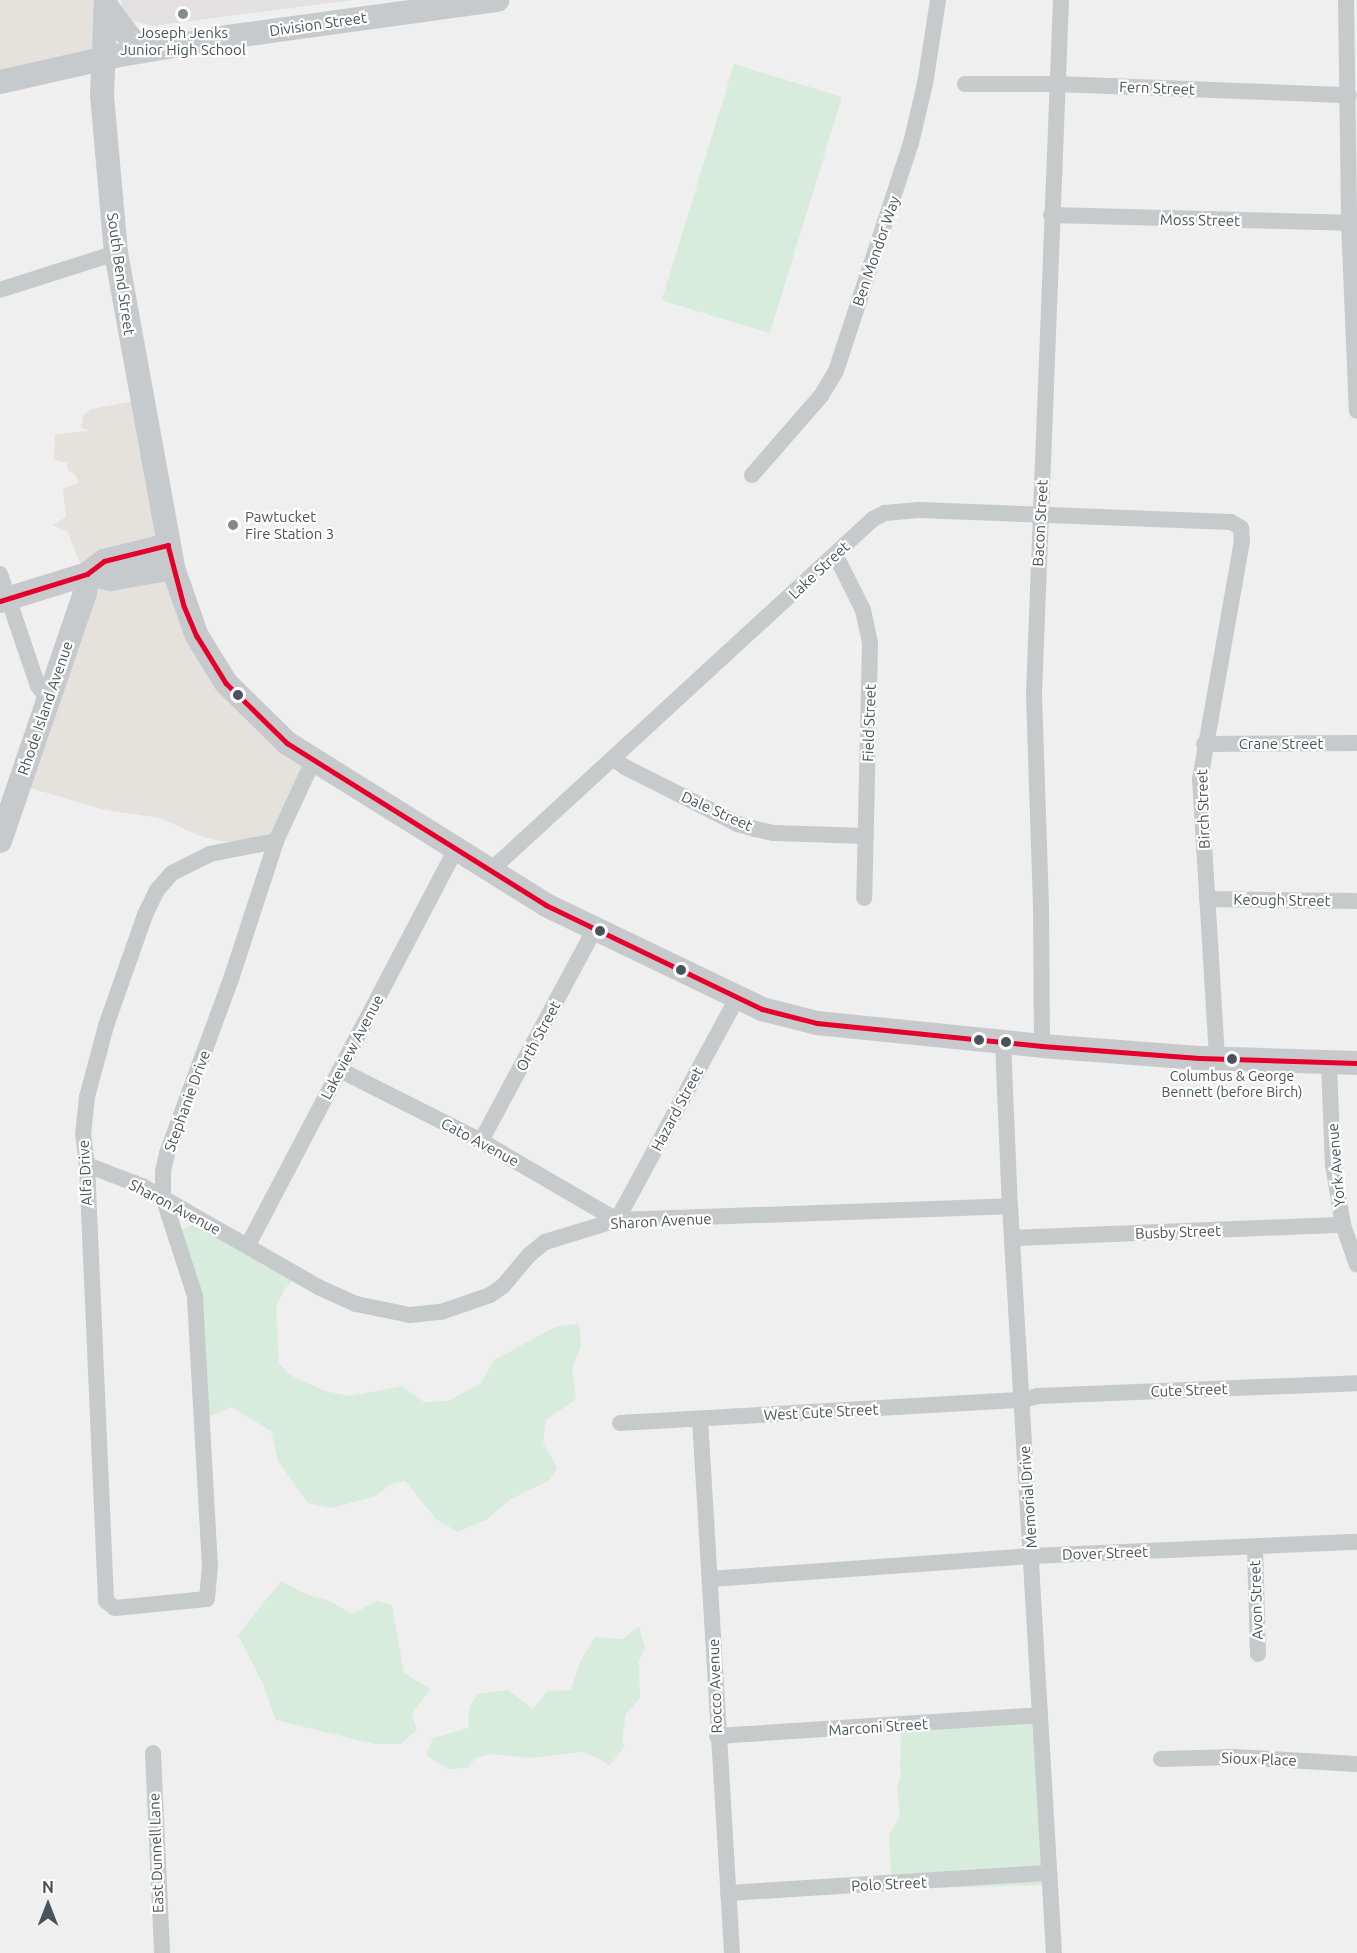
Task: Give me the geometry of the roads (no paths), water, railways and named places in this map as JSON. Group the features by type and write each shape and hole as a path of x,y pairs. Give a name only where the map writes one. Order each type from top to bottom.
{"street":[{"name":"Division Street","path":"0,82 102,58 148,50 496,0"},
{"name":"Ben Mondor Way","path":"752,475 821,396 836,370 911,143 925,84 938,0"},
{"name":"Bacon Street","path":"1042,1046 1041,906 1034,693 1061,0"},
{"path":"1346,0 1349,223 1357,411"},
{"path":"106,3 131,39 148,50"},
{"name":"South Bend Street","path":"106,3 102,96 116,253 170,556 196,636 226,683 265,724 313,760 490,870 594,930 762,1009 817,1023 1042,1046 1217,1058 1357,1063"},
{"name":"Fern Street","path":"965,84 1057,84 1349,95"},
{"name":"Moss Street","path":"1051,215 1349,223"},
{"path":"0,290 116,253"},
{"name":"Lake Street","path":"490,870 836,556 873,519 899,510 1231,522 1241,528"},
{"name":"Birch Street","path":"1217,1058 1200,779 1204,744 1242,541 1241,528"},
{"path":"4,599 87,574 111,579 170,556"},
{"name":"Field Street","path":"836,556 863,609 870,643 864,898"},
{"path":"0,574 4,599 38,686 48,699"},
{"name":"Rhode Island Avenue","path":"0,841 85,593 87,574"},
{"name":"Crane Street","path":"1204,744 1357,743"},
{"name":"Dale Street","path":"613,758 625,767 717,813 755,829 774,833 866,836"},
{"name":"Stephanie Drive","path":"207,1599 210,1567 195,1296 163,1197 163,1171 167,1153 232,976 276,841 313,760"},
{"name":"Alfa Drive","path":"207,1599 114,1608 106,1601 87,1165 83,1133 87,1097 106,1026 145,915 157,890 172,873 210,854 276,841"},
{"name":"Lakeview Avenue","path":"248,1245 456,849"},
{"name":"Keough Street","path":"1208,899 1357,901"},
{"name":"Orth Street","path":"481,1141 594,930"},
{"name":"Hazard Street","path":"617,1220 737,998"},
{"name":"Memorial Drive","path":"1003,1042 1010,1206 1054,1953"},
{"name":"York Avenue","path":"1329,1063 1333,1165 1343,1225 1357,1265"},
{"name":"Cato Avenue","path":"340,1070 481,1141 617,1220"},
{"name":"Sharon Avenue","path":"87,1165 142,1186 163,1197 318,1287 356,1304 410,1315 441,1312 490,1294 503,1286 529,1255 545,1242 617,1220 1010,1206"},
{"name":"Busby Street","path":"1012,1238 1343,1225"},
{"name":"Cute Street","path":"1022,1400 1038,1396 1357,1383"},
{"name":"West Cute Street","path":"620,1422 1022,1400"},
{"name":"Rocco Avenue","path":"700,1419 717,1737 732,1953"},
{"name":"Dover Street","path":"710,1579 1032,1556 1357,1542"},
{"name":"Avon Street","path":"1255,1547 1258,1654"},
{"name":"Marconi Street","path":"717,1737 1039,1715"},
{"name":"East Dunnell Lane","path":"153,1753 162,1953"},
{"name":"Sioux Place","path":"1161,1760 1235,1757 1357,1764"},
{"name":"Polo Street","path":"728,1893 1049,1873"}],"place":[{"name":"Joseph Jenks Junior High School","path":"183,14"},
{"name":"Pawtucket Fire Station 3","path":"233,525"},
{"name":"Columbus & George Bennett (before Birch)","path":"1232,1059"}]}
